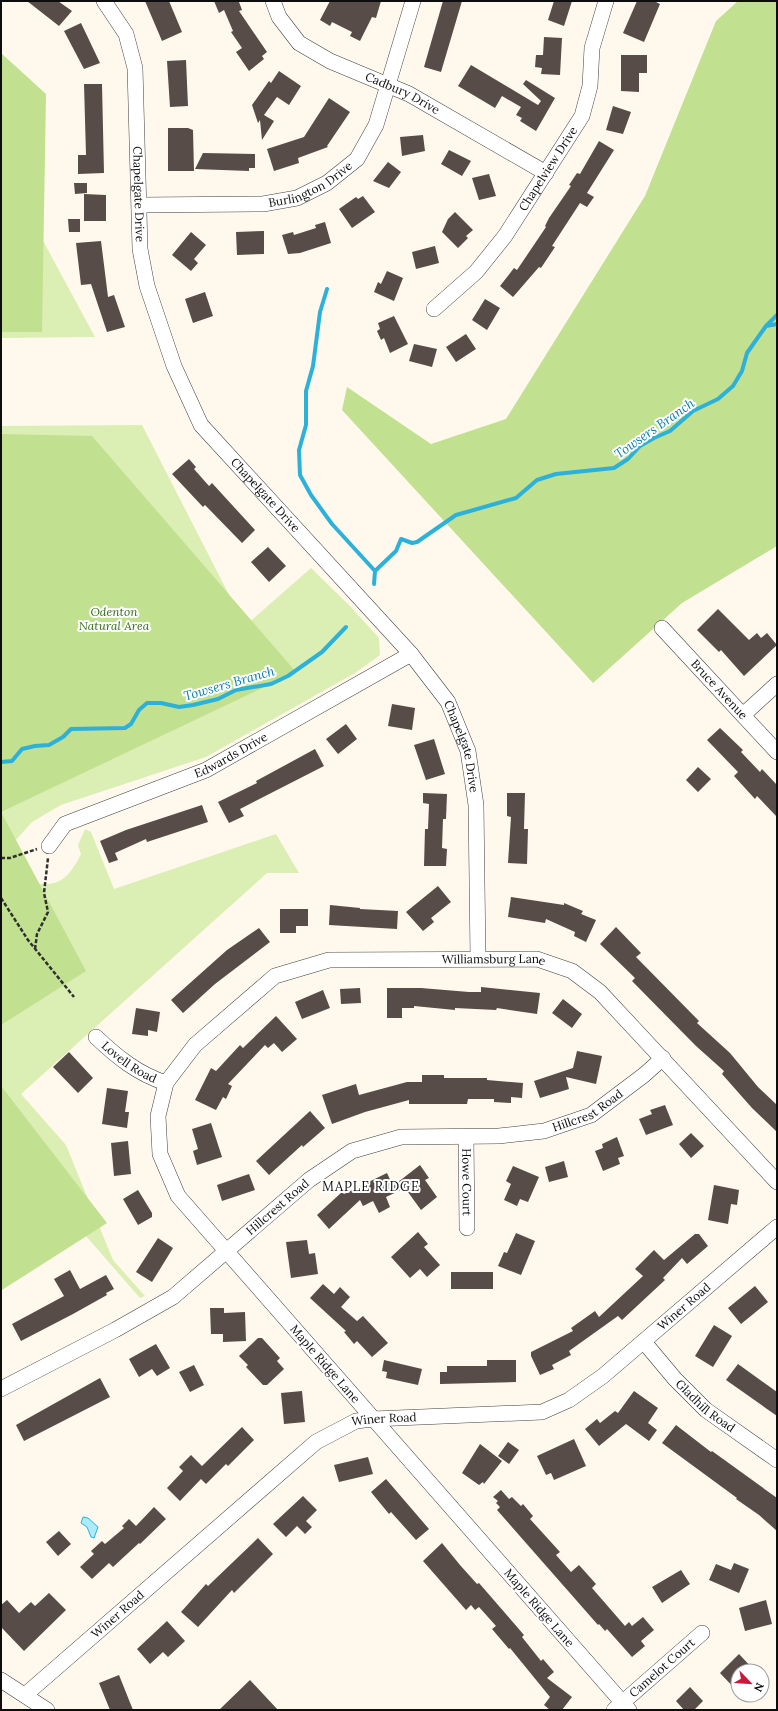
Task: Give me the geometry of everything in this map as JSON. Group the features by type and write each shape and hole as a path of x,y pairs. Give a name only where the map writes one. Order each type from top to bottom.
{"street":[{"name":"Chapelgate Drive","path":"104,1 126,34 135,68 140,205 140,249 147,286 174,366 202,425 411,654 448,702 468,751 476,805 478,958"},
{"name":"Cadbury Drive","path":"273,1 279,17 299,43 330,61 409,94 546,173"},
{"name":"Burlington Drive","path":"140,205 263,204 297,198 328,183 357,159 376,125 413,1"},
{"name":"Chapelview Drive","path":"434,309 476,272 505,236 582,116 590,86 592,48 606,1"},
{"name":"Bruce Avenue","path":"662,628 777,752"},
{"name":"Edwards Drive","path":"49,846 64,824 206,770 411,654"},
{"path":"743,715 777,684"},
{"name":"Williamsburg Lane","path":"166,1083 195,1045 275,976 329,960 478,958 537,959 572,970 600,992 777,1182"},
{"name":"Lovell Road","path":"96,1037 118,1058 148,1077 166,1083"},
{"name":"Hillcrest Road","path":"1,1389 115,1330 173,1297 309,1180 352,1151 400,1137 499,1136 544,1131 591,1115 644,1075 663,1058"},
{"name":"Maple Ridge Lane","path":"166,1083 158,1116 160,1154 178,1196 373,1419 622,1708"},
{"name":"Howe Court","path":"466,1137 467,1228"},
{"name":"Winer Road","path":"25,1695 316,1442 356,1421 542,1412 569,1400 603,1376 644,1342 777,1227"},
{"name":"Gladhill Road","path":"644,1342 675,1379 706,1410 777,1460"},
{"name":"Camelot Court","path":"622,1708 702,1633"},
{"path":"1,1680 47,1710"}],"path":[{"path":"1,858 10,858 49,846 44,893 48,912 37,934 35,949"},
{"path":"1,898 35,949 74,997"}],"green space":[{"path":"738,1 777,1 777,546 682,603 593,683 342,410 347,387 431,444 506,419 645,196 716,21"},
{"path":"1,53 46,94 42,332 1,332"},
{"path":"1,61 34,224 95,337 1,338"},
{"path":"142,425 245,626 311,568 350,606 379,638 380,655 355,673 206,757 61,805 32,822 15,841 34,883 51,884 57,882 63,879 73,869 81,854 78,845 85,829 91,832 114,889 276,834 299,873 267,873 21,1094 66,1145 113,1260 145,1296 140,1298 65,1212 1,1246 1,426"},
{"name":"Odenton Natural Area","path":"1,434 92,436 296,672 1,812"},
{"path":"1,812 86,971 1,1025"},
{"path":"1,1086 107,1223 2,1290 1,1288"}],"water":[{"path":"83,1517 88,1518 98,1527 94,1538 91,1537 87,1527 81,1523"}],"building":[{"path":"27,1 58,1 72,11 59,26"},
{"path":"145,1 169,1 182,32 162,41"},
{"path":"214,1 240,1 242,10 239,11 267,52 262,56 264,59 249,71 236,52 242,48 231,32 233,31 224,10 219,13"},
{"path":"330,1 381,1 376,18 372,17 360,41 350,36 352,32 332,22 330,26 320,20"},
{"path":"443,1 462,1 441,72 424,67"},
{"path":"554,1 572,1 564,26 548,20"},
{"path":"637,1 654,1 660,4 644,42 623,33"},
{"path":"81,23 100,63 84,69 64,31"},
{"path":"544,37 562,38 560,75 541,74 542,68 535,67 536,55 543,55"},
{"path":"621,55 647,55 647,73 639,73 639,92 621,91"},
{"path":"186,60 188,106 170,107 167,61"},
{"path":"471,65 538,105 541,101 523,84 526,80 555,98 536,131 520,121 522,118 516,115 521,107 502,96 495,108 458,86"},
{"path":"279,71 301,86 289,105 277,97 264,115 274,121 262,140 260,120 258,123 252,105 269,81 271,83"},
{"path":"84,84 102,84 104,173 78,174 78,155 86,155"},
{"path":"329,98 350,112 327,146 328,147 298,158 299,163 274,171 267,149 304,137"},
{"path":"613,106 631,112 623,134 606,130"},
{"path":"168,128 188,128 193,130 194,171 168,171"},
{"path":"423,135 425,151 402,156 400,137"},
{"path":"599,141 614,150 587,193 594,197 587,207 580,203 552,246 555,247 541,268 539,267 513,297 500,286 514,268 517,270 546,227 545,226 549,218 571,186 569,185 577,173 580,174"},
{"path":"449,150 471,161 462,176 441,164"},
{"path":"203,153 255,154 255,168 249,168 249,171 195,169"},
{"path":"388,162 401,172 389,188 373,181"},
{"path":"489,174 496,196 479,200 472,178"},
{"path":"74,183 87,183 87,193 75,194"},
{"path":"84,194 106,195 106,221 84,221"},
{"path":"363,196 375,212 352,228 339,209 356,197 358,199"},
{"path":"455,212 473,230 466,236 468,238 458,248 442,232 448,219"},
{"path":"68,219 80,219 80,232 69,232"},
{"path":"325,222 331,243 300,253 288,254 282,235 293,232 294,235 316,228 315,225"},
{"path":"264,231 264,254 237,255 236,232"},
{"path":"191,232 206,245 194,259 198,263 191,271 172,255"},
{"path":"101,241 108,297 114,295 125,327 107,332 91,284 81,285 76,243"},
{"path":"435,246 439,263 416,269 412,252"},
{"path":"387,271 403,278 394,301 374,292 378,282 381,284"},
{"path":"205,292 213,316 193,323 185,299"},
{"path":"485,299 500,308 487,330 472,320"},
{"path":"394,316 408,344 390,353 384,338 381,340 377,331 380,329 378,323"},
{"path":"466,334 476,349 456,362 446,347"},
{"path":"414,344 437,349 432,367 409,361"},
{"path":"189,459 196,467 194,469 209,486 212,483 255,530 242,543 205,505 203,507 172,474"},
{"path":"268,547 286,566 269,582 251,562"},
{"path":"718,609 749,640 757,633 761,638 767,633 777,645 744,676 721,650 719,652 697,630"},
{"path":"392,704 415,708 412,730 388,726"},
{"path":"346,724 357,739 338,754 326,739"},
{"path":"720,728 743,750 741,752 760,772 762,769 777,785 777,817 757,796 755,799 734,776 738,772 707,740"},
{"path":"434,739 445,774 426,780 414,745"},
{"path":"315,749 324,766 240,809 244,816 229,823 218,802 257,783 256,781"},
{"path":"698,767 711,779 698,792 686,780"},
{"path":"423,793 447,794 446,819 443,819 442,848 447,849 446,866 424,866 425,829 428,829 429,804 423,803"},
{"path":"507,793 525,793 524,829 528,829 527,864 508,863 511,817 507,816"},
{"path":"202,805 208,822 147,842 146,839 115,853 118,860 109,863 100,841 126,830"},
{"path":"438,886 451,902 431,918 434,922 423,931 406,912"},
{"path":"511,897 564,905 564,903 583,911 581,914 596,920 586,942 574,936 575,932 546,919 545,923 508,917"},
{"path":"330,905 360,909 398,911 397,929 329,925"},
{"path":"280,909 308,909 308,926 296,926 296,933 280,933"},
{"path":"616,927 641,953 636,957 699,1021 697,1023 730,1053 758,1087 777,1105 777,1132 752,1108 722,1074 724,1071 696,1046 632,981 635,978 600,944"},
{"path":"259,928 270,942 215,984 183,1013 171,1000 227,950"},
{"path":"481,987 540,993 537,1014 497,1008 496,1010 455,1008 455,1010 414,1006 414,1008 402,1008 402,1018 387,1018 387,988 421,988 481,992"},
{"path":"360,988 361,1003 341,1004 340,989"},
{"path":"323,990 330,1008 302,1019 295,1002"},
{"path":"563,999 582,1014 572,1028 552,1013"},
{"path":"136,1008 160,1012 157,1032 148,1030 148,1036 132,1034"},
{"path":"276,1016 297,1039 282,1052 274,1043 268,1048 265,1045 228,1084 232,1086 226,1099 223,1097 216,1110 195,1100 211,1068 216,1071 240,1045 243,1048"},
{"path":"577,1051 602,1056 596,1084 566,1077 569,1089 540,1098 534,1081 573,1068"},
{"path":"69,1052 93,1078 78,1093 53,1067"},
{"path":"422,1075 444,1075 444,1078 487,1078 487,1080 523,1083 522,1098 511,1097 511,1103 494,1102 494,1099 468,1099 467,1104 409,1104 409,1100 365,1112 332,1124 322,1095 356,1084 359,1095 407,1082 422,1082"},
{"path":"107,1088 128,1091 125,1112 129,1112 127,1128 102,1124"},
{"path":"665,1105 673,1125 646,1135 639,1119 652,1114 650,1110"},
{"path":"310,1111 325,1128 303,1147 302,1145 269,1175 256,1161"},
{"path":"211,1123 222,1157 197,1165 193,1151 198,1149 192,1129"},
{"path":"691,1133 704,1146 691,1158 679,1144"},
{"path":"617,1137 624,1156 618,1158 620,1164 603,1171 595,1151 603,1148 602,1144"},
{"path":"128,1141 131,1174 114,1176 111,1143"},
{"path":"564,1161 568,1177 549,1182 545,1167"},
{"path":"420,1165 429,1178 425,1180 437,1197 421,1210 405,1188 386,1197 390,1207 379,1213 373,1201 363,1206 360,1200 329,1229 317,1215 342,1192 344,1194 387,1173 393,1186"},
{"path":"513,1166 539,1177 528,1202 520,1199 517,1206 504,1200 511,1184 506,1181"},
{"path":"249,1174 255,1190 222,1201 217,1185"},
{"path":"714,1185 739,1190 737,1205 731,1204 728,1224 708,1220"},
{"path":"138,1190 152,1213 152,1217 138,1225 123,1199"},
{"path":"418,1232 428,1244 424,1247 440,1265 427,1277 420,1269 410,1278 391,1257"},
{"path":"516,1233 535,1241 521,1275 498,1266 504,1252 507,1253"},
{"path":"695,1234 699,1234 708,1246 687,1264 682,1258 663,1278 665,1280 622,1320 618,1316 569,1351 571,1355 552,1365 554,1369 540,1375 531,1356 531,1352 573,1331 571,1328 595,1311 599,1317 643,1276 635,1269 654,1250 664,1260"},
{"path":"158,1238 173,1248 152,1282 136,1272"},
{"path":"307,1240 309,1254 315,1253 318,1274 291,1278 286,1242"},
{"path":"70,1270 80,1289 106,1275 114,1289 106,1293 107,1295 21,1341 12,1324 64,1296 54,1279"},
{"path":"451,1272 493,1272 493,1289 451,1289"},
{"path":"323,1284 334,1294 340,1287 350,1297 341,1307 357,1321 363,1316 388,1343 372,1357 357,1341 354,1344 344,1332 346,1331 310,1298"},
{"path":"755,1286 768,1302 741,1324 728,1308"},
{"path":"210,1308 224,1308 224,1313 245,1312 246,1341 223,1342 223,1334 211,1334"},
{"path":"714,1325 732,1336 713,1367 695,1356"},
{"path":"258,1338 262,1338 280,1358 277,1361 284,1369 267,1385 263,1385 246,1367 248,1365 239,1356"},
{"path":"156,1344 170,1368 157,1376 152,1369 139,1377 129,1359"},
{"path":"384,1360 422,1369 418,1385 386,1378 387,1372 382,1371"},
{"path":"487,1360 516,1360 516,1382 440,1384 440,1372 447,1372 447,1366 487,1366"},
{"path":"738,1364 777,1392 777,1416 726,1380"},
{"path":"194,1365 204,1385 190,1392 179,1372"},
{"path":"100,1378 110,1397 24,1441 16,1425"},
{"path":"302,1391 305,1422 284,1424 281,1393"},
{"path":"634,1391 658,1408 648,1423 657,1430 649,1441 626,1424 599,1446 585,1429 597,1419 600,1423 615,1411 618,1413"},
{"path":"676,1425 711,1452 712,1451 777,1498 777,1531 759,1515 736,1499 737,1498 662,1443"},
{"path":"242,1427 254,1440 228,1466 226,1464 206,1484 201,1479 180,1501 167,1488 183,1471 179,1467 191,1455 202,1466"},
{"path":"574,1439 586,1466 554,1480 551,1473 546,1475 537,1456"},
{"path":"508,1442 519,1450 509,1464 498,1456"},
{"path":"480,1444 502,1461 484,1484 483,1482 479,1485 462,1473"},
{"path":"368,1457 373,1474 339,1482 334,1465"},
{"path":"386,1479 429,1529 416,1540 391,1512 389,1514 371,1492"},
{"path":"501,1490 509,1499 512,1497 521,1506 523,1504 533,1516 530,1519 560,1552 556,1555 571,1572 579,1565 596,1584 592,1588 625,1626 629,1622 632,1626 643,1617 654,1630 641,1641 645,1646 632,1657 607,1629 605,1631 599,1624 598,1625 497,1510 500,1507 496,1503 498,1501 493,1497"},
{"path":"303,1496 317,1510 306,1521 312,1527 305,1534 297,1526 286,1537 273,1524"},
{"path":"154,1507 166,1519 113,1567 109,1563 92,1579 80,1567 94,1554 91,1551 102,1541 105,1544 124,1528 122,1526 129,1519 136,1526"},
{"path":"59,1531 71,1544 58,1556 46,1542"},
{"path":"258,1538 273,1554 234,1593 232,1590 198,1627 181,1612 206,1584 208,1586"},
{"path":"442,1543 460,1565 477,1584 479,1583 524,1635 522,1637 541,1661 543,1659 554,1672 547,1678 572,1697 562,1710 550,1710 544,1705 550,1697 510,1648 509,1649 492,1629 496,1626 479,1607 475,1610 471,1605 466,1610 423,1561"},
{"path":"734,1563 749,1569 739,1593 709,1580 716,1564 731,1570"},
{"path":"681,1570 690,1584 662,1603 652,1587"},
{"path":"49,1593 66,1610 24,1651 1,1627 1,1605 7,1600 19,1613 31,1602 35,1606"},
{"path":"766,1600 772,1624 745,1631 739,1608"},
{"path":"167,1621 185,1641 168,1657 163,1652 150,1664 137,1649"},
{"path":"739,1654 747,1663 730,1663"},
{"path":"730,1663 730,1684 720,1673"},
{"path":"119,1675 133,1710 110,1710 99,1683"},
{"path":"250,1680 278,1710 219,1710"},
{"path":"690,1687 703,1701 694,1710 684,1710 676,1701"}],"waterway":[{"path":"327,289 320,312 313,366 306,391 306,425 299,450 300,475 311,495 332,524 375,571"},
{"name":"Towsers Branch","path":"374,584 375,571 396,551 401,539 412,543 417,542 456,515 516,498 537,480 556,474 614,468 628,459 640,446 670,431 693,411 718,399 733,386 742,371 747,353 766,326 777,315"},
{"name":"Towsers Branch","path":"766,326 777,324"},
{"name":"Towsers Branch","path":"1,762 12,761 22,749 49,745 63,737 71,729 125,728 131,724 139,710 147,703 161,703 179,707 193,705 218,699 236,690 271,684 288,676 322,652 346,627"}],"district":[{"name":"MAPLE RIDGE","path":"371,1186"}]}
